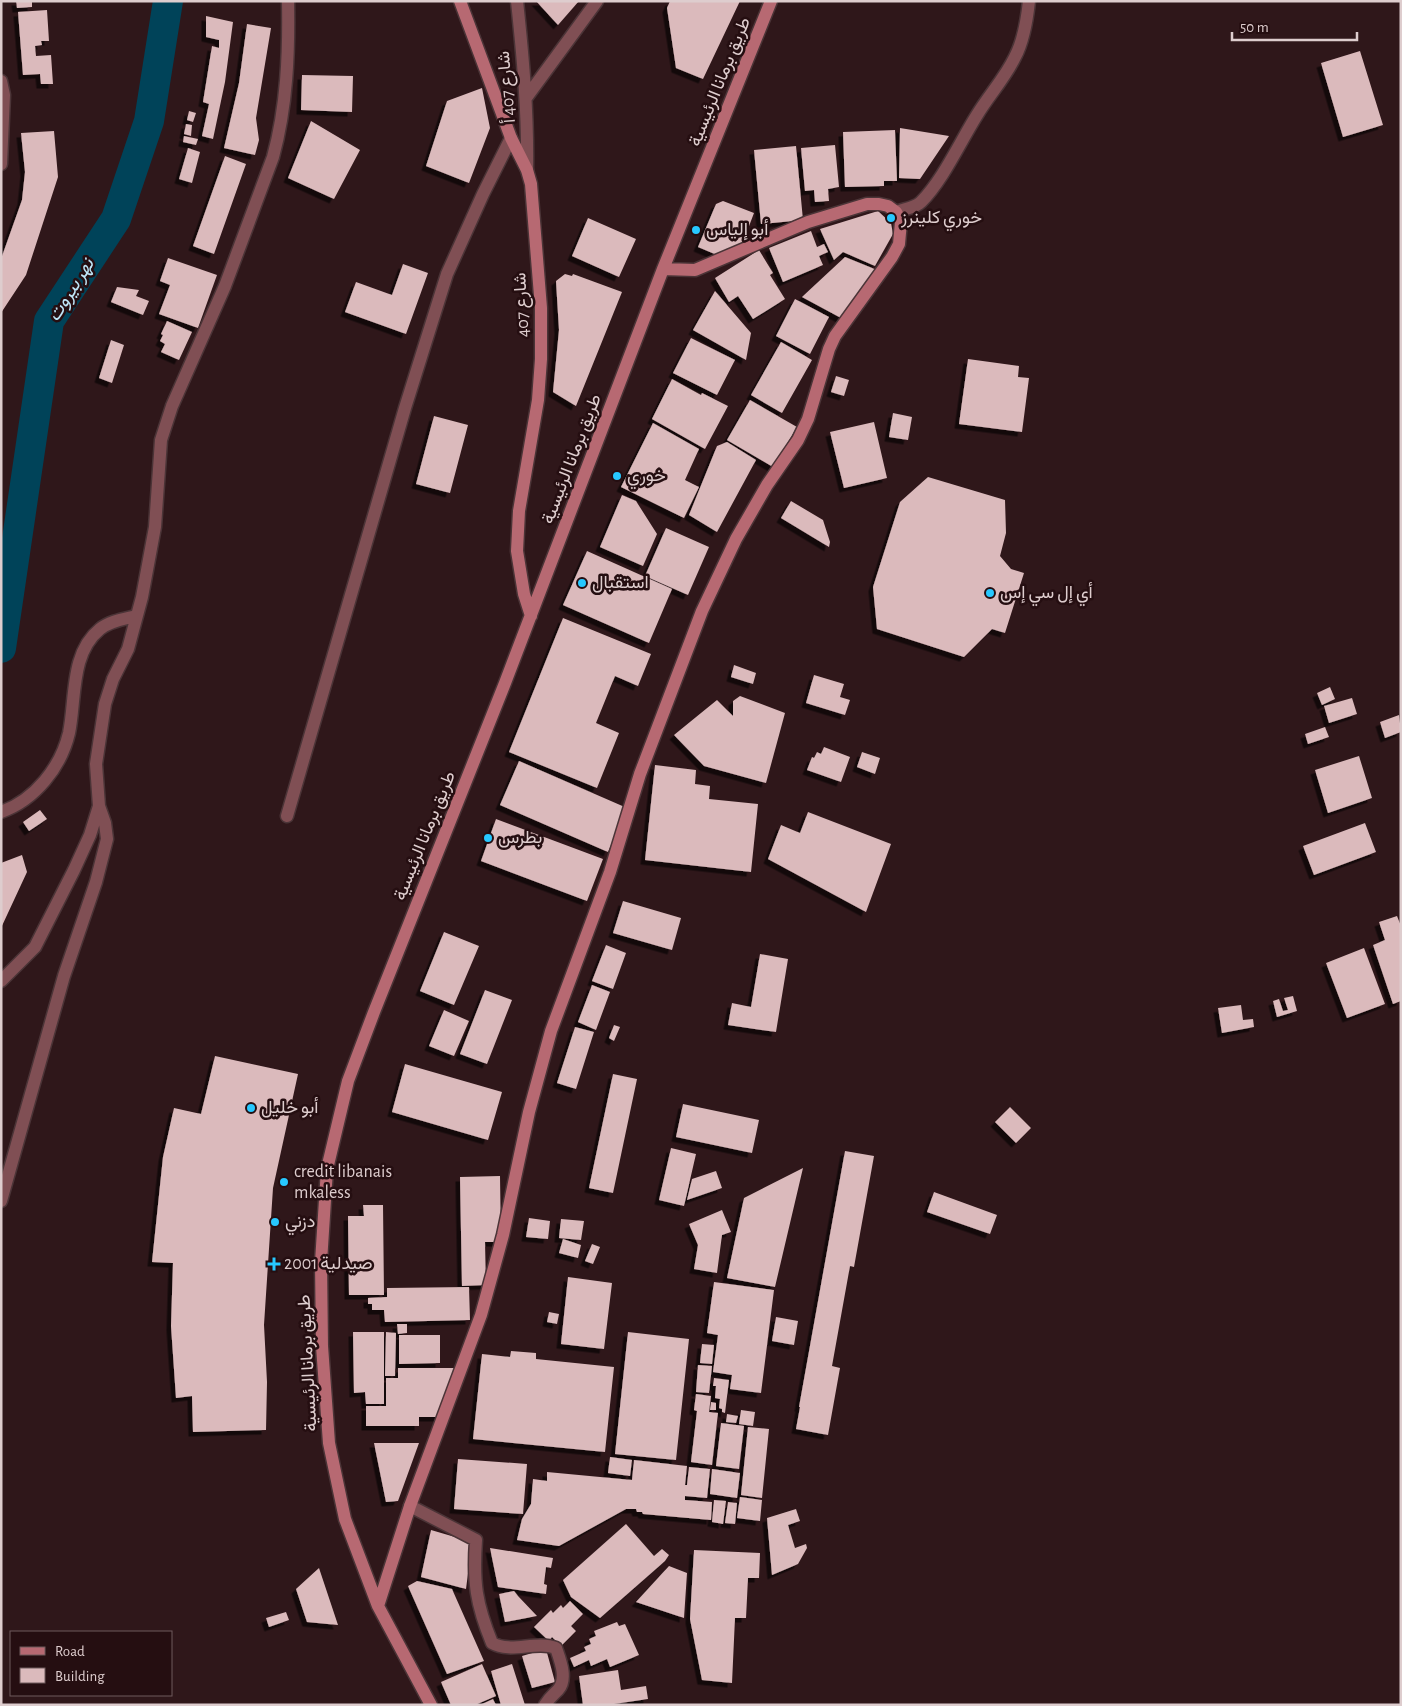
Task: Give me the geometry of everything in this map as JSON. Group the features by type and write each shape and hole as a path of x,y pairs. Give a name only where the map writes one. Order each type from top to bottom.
{"street":[{"path":"1,1202 64,976 96,882 108,839 99,806 95,771 106,704 113,679 128,648 142,597 155,527 161,440 165,424 225,286 267,170 274,157 284,100 288,1"},
{"name":"شارع 407","path":"460,1 511,138 528,170 533,204 542,332 538,400 517,529 520,571 531,616"},
{"name":"شارع 407 أ","path":"517,1 526,98 528,170"},
{"path":"526,98 597,1"},
{"name":"طريق برمانا الرئيسية","path":"431,1705 378,1606 345,1519 329,1438 322,1346 321,1262 327,1169 348,1081 531,616 663,269 771,1"},
{"path":"896,212 919,204 934,186 978,112 1016,57 1028,18 1029,1"},
{"path":"1,81 4,95 1,164"},
{"path":"288,816 405,408 447,274 511,138"},
{"path":"378,1606 410,1506 481,1316 503,1235 529,1112 551,1031 610,872 640,774 702,611 736,539 767,485 798,440 815,399 820,378 835,336 892,257 899,244 901,222 896,212 888,206 867,204 808,222 695,270 663,269"},
{"path":"1,812 33,792 52,772 69,734 78,667 88,643 102,627 118,620 136,616"},
{"path":"1,981 35,947 78,862 90,835 99,806"},
{"path":"410,1506 476,1540 474,1570 476,1598 492,1643 501,1648 548,1645 556,1648 563,1678 559,1689 552,1694 545,1705"}],"building":[{"path":"16,1 32,1 32,7 17,8"},
{"path":"536,1 579,1 558,25"},
{"path":"670,1 740,1 703,79 676,68 667,8"},
{"path":"47,10 49,41 41,41 42,45 35,46 36,56 51,55 53,84 41,84 40,74 23,75 18,12"},
{"path":"206,16 233,22 225,82 213,139 202,136 209,104 203,102 212,46 219,48 219,40 206,37"},
{"path":"247,24 271,28 256,118 259,140 255,155 224,148 239,83"},
{"path":"1360,51 1383,125 1343,137 1321,63"},
{"path":"302,75 353,76 352,112 301,110"},
{"path":"482,88 490,128 469,183 426,166 447,101"},
{"path":"189,111 196,113 193,122 187,120"},
{"path":"311,121 360,150 334,199 288,178"},
{"path":"186,124 192,125 191,136 184,134"},
{"path":"900,128 949,136 920,179 899,178"},
{"path":"895,130 897,181 884,181 884,186 845,187 843,132"},
{"path":"54,131 58,177 26,275 1,313 1,259 22,200 25,172 21,133"},
{"path":"184,136 198,139 196,145 183,142"},
{"path":"835,145 839,187 828,189 829,201 815,202 814,190 805,191 801,148"},
{"path":"796,146 803,220 761,224 754,150"},
{"path":"188,148 200,152 192,183 179,179"},
{"path":"225,156 246,164 214,254 193,246"},
{"path":"723,201 754,213 743,242 717,255 698,247 716,204"},
{"path":"878,211 891,223 893,234 875,266 843,252 834,260 820,229"},
{"path":"588,218 636,239 619,277 572,256"},
{"path":"811,231 817,247 824,244 828,252 819,256 823,265 783,282 769,248"},
{"path":"759,250 773,273 770,275 785,299 753,319 738,296 729,302 715,278"},
{"path":"845,257 877,270 841,318 802,297"},
{"path":"168,258 217,275 198,328 159,314 170,285 160,281"},
{"path":"403,264 428,273 406,334 345,312 356,282 392,295"},
{"path":"565,274 572,276 573,274 622,292 576,406 553,392 559,330 556,281"},
{"path":"117,287 139,290 136,296 149,301 143,315 111,302"},
{"path":"715,291 751,333 746,360 693,330"},
{"path":"795,299 829,317 810,354 776,336"},
{"path":"167,321 192,332 179,360 161,352 165,344 160,341 163,335 161,334"},
{"path":"691,338 735,360 717,395 673,373"},
{"path":"111,340 124,345 112,383 99,378"},
{"path":"781,342 812,360 782,413 751,395"},
{"path":"968,359 1019,366 1018,377 1029,378 1022,432 959,424"},
{"path":"836,376 849,380 844,396 831,392"},
{"path":"672,379 701,395 702,393 728,406 705,449 652,419"},
{"path":"750,400 797,427 773,467 727,440"},
{"path":"893,413 912,417 908,440 889,437"},
{"path":"434,416 468,425 450,493 416,484"},
{"path":"874,422 887,478 844,488 830,432"},
{"path":"653,423 699,449 685,480 699,487 684,518 621,487"},
{"path":"727,442 756,460 717,532 689,515 717,446"},
{"path":"928,477 1005,500 1006,533 1000,556 1011,569 1024,573 1005,633 992,629 964,657 877,629 873,587 900,502"},
{"path":"622,495 636,501 657,534 643,566 600,547"},
{"path":"791,501 823,520 830,542 829,547 781,518"},
{"path":"666,528 709,547 688,595 645,576"},
{"path":"587,551 672,589 649,643 563,605"},
{"path":"563,618 651,654 638,686 615,676 596,723 619,733 597,788 509,752"},
{"path":"734,665 756,673 753,684 731,677"},
{"path":"814,675 844,684 840,697 850,700 845,715 806,703"},
{"path":"1330,687 1335,699 1322,705 1317,693"},
{"path":"740,696 785,713 766,783 704,766 674,735 717,700 733,716 733,701"},
{"path":"1352,698 1357,714 1329,723 1324,706"},
{"path":"1399,715 1401,732 1385,738 1380,722"},
{"path":"1325,727 1329,737 1308,744 1305,734"},
{"path":"824,747 850,757 841,782 807,770 812,757 814,758 817,752 821,754"},
{"path":"862,752 880,758 875,774 857,767"},
{"path":"1359,756 1372,798 1328,813 1315,770"},
{"path":"519,761 627,808 608,852 500,805"},
{"path":"655,765 696,770 695,784 710,786 709,799 758,804 751,872 645,860"},
{"path":"40,810 47,819 29,831 23,822"},
{"path":"808,812 891,844 866,912 768,859 781,825 800,833"},
{"path":"496,819 603,859 587,901 481,861"},
{"path":"1365,823 1376,852 1314,875 1303,846"},
{"path":"22,855 27,872 1,928 1,863"},
{"path":"623,901 681,918 672,950 613,933"},
{"path":"1397,916 1401,926 1401,1001 1393,1004 1373,945 1385,940 1379,922"},
{"path":"444,932 479,946 454,1005 420,991"},
{"path":"606,945 626,953 613,989 592,981"},
{"path":"1364,948 1385,1004 1347,1018 1326,963"},
{"path":"760,954 788,959 776,1032 728,1025 732,1003 751,1007"},
{"path":"592,985 610,992 596,1030 578,1022"},
{"path":"485,990 512,1000 487,1064 460,1054"},
{"path":"1293,996 1297,1011 1277,1017 1273,1001 1279,999 1283,1011 1288,1010 1284,998"},
{"path":"1241,1005 1243,1020 1253,1019 1254,1027 1222,1033 1218,1008"},
{"path":"444,1010 469,1021 454,1056 429,1046"},
{"path":"614,1025 620,1027 614,1041 609,1038"},
{"path":"575,1027 594,1032 576,1089 557,1083"},
{"path":"215,1056 298,1074 273,1188 264,1325 267,1382 266,1430 193,1432 192,1396 176,1398 171,1326 173,1263 152,1262 163,1157 174,1108 201,1114"},
{"path":"405,1064 502,1092 488,1140 392,1112"},
{"path":"613,1074 637,1079 613,1193 589,1188"},
{"path":"683,1104 759,1120 752,1153 676,1137"},
{"path":"1010,1107 1031,1128 1016,1143 995,1122"},
{"path":"671,1148 696,1154 684,1206 659,1200"},
{"path":"845,1151 874,1156 854,1267 850,1266 832,1366 840,1368 828,1435 796,1429"},
{"path":"803,1168 775,1287 727,1278 744,1198"},
{"path":"716,1171 722,1188 687,1200 692,1179"},
{"path":"500,1176 501,1242 485,1242 486,1285 462,1286 460,1177"},
{"path":"934,1192 997,1215 990,1234 927,1212"},
{"path":"363,1205 383,1205 384,1295 349,1295 348,1216 364,1216"},
{"path":"722,1210 731,1232 722,1235 717,1273 694,1269 698,1245 689,1224"},
{"path":"529,1218 550,1221 548,1239 526,1237"},
{"path":"561,1219 584,1221 581,1240 559,1238"},
{"path":"563,1239 581,1245 578,1258 559,1253"},
{"path":"592,1244 600,1247 593,1264 585,1261"},
{"path":"568,1277 612,1283 604,1349 561,1344"},
{"path":"714,1282 774,1290 761,1393 730,1389 732,1375 713,1372 718,1335 707,1333"},
{"path":"469,1287 470,1320 385,1322 384,1310 372,1310 372,1304 368,1304 368,1298 387,1297 387,1288"},
{"path":"549,1312 559,1314 557,1324 547,1322"},
{"path":"776,1317 798,1321 794,1345 772,1341"},
{"path":"397,1324 407,1324 407,1333 398,1334"},
{"path":"353,1332 384,1332 384,1404 366,1404 365,1392 354,1393"},
{"path":"386,1332 396,1333 395,1376 385,1376"},
{"path":"628,1332 689,1339 676,1460 615,1454"},
{"path":"399,1335 440,1335 440,1363 399,1364"},
{"path":"702,1344 714,1345 712,1364 700,1363"},
{"path":"511,1351 536,1353 536,1359 614,1367 605,1452 473,1439 482,1354 510,1357"},
{"path":"698,1365 712,1366 709,1393 696,1392"},
{"path":"398,1368 456,1368 440,1417 419,1417 419,1426 366,1426 366,1406 386,1406 386,1378 398,1378"},
{"path":"714,1378 729,1380 725,1413 719,1408 720,1399 715,1398 716,1386 713,1386"},
{"path":"696,1394 711,1396 709,1412 718,1413 712,1465 691,1462 697,1411 694,1410"},
{"path":"711,1402 716,1403 716,1410 710,1410"},
{"path":"741,1410 755,1412 753,1426 739,1424"},
{"path":"727,1414 738,1416 736,1423 726,1422"},
{"path":"721,1423 744,1426 739,1469 716,1466"},
{"path":"748,1427 769,1429 762,1498 741,1495"},
{"path":"374,1443 419,1443 398,1501 386,1502"},
{"path":"610,1457 632,1460 630,1476 608,1473"},
{"path":"458,1459 527,1464 523,1514 454,1509"},
{"path":"634,1460 687,1466 685,1485 687,1485 689,1467 710,1469 707,1498 685,1496 685,1500 712,1502 711,1520 643,1514 642,1512 637,1512 636,1509 626,1509 559,1546 517,1540 522,1519 531,1504 533,1479 547,1481 547,1472 632,1480"},
{"path":"712,1469 740,1473 737,1498 710,1494"},
{"path":"740,1497 762,1500 760,1521 737,1518"},
{"path":"714,1500 726,1501 723,1524 712,1522"},
{"path":"728,1502 737,1503 735,1524 725,1523"},
{"path":"796,1509 800,1521 788,1525 795,1548 806,1544 807,1548 798,1564 772,1575 767,1518"},
{"path":"626,1524 654,1556 662,1549 669,1555 665,1561 600,1618 571,1597 563,1580"},
{"path":"431,1530 472,1542 466,1589 421,1577"},
{"path":"490,1548 553,1558 551,1568 546,1567 544,1584 547,1585 546,1594 498,1587"},
{"path":"694,1550 760,1553 759,1578 748,1578 746,1618 735,1618 732,1683 702,1680 690,1619"},
{"path":"669,1566 687,1573 684,1618 636,1602"},
{"path":"319,1568 338,1625 307,1622 296,1589"},
{"path":"417,1581 452,1589 484,1661 447,1674 408,1586"},
{"path":"514,1591 537,1616 505,1622 499,1594"},
{"path":"570,1601 583,1614 571,1626 576,1631 561,1646 552,1637 549,1641 534,1627 551,1610 553,1613 561,1605 563,1608"},
{"path":"286,1612 289,1620 269,1627 266,1618"},
{"path":"617,1622 619,1626 625,1624 639,1655 610,1667 607,1659 591,1666 589,1660 574,1667 570,1658 586,1651 584,1647 591,1644 589,1639 596,1636 594,1631"},
{"path":"546,1649 555,1682 532,1688 522,1656"},
{"path":"482,1664 496,1696 475,1705 451,1705 441,1682"},
{"path":"512,1664 525,1705 501,1705 491,1671"},
{"path":"618,1670 621,1690 646,1686 648,1699 607,1705 583,1705 579,1676"},
{"path":"493,1699 496,1705 480,1705"}],"waterway":[{"name":"نهر بيروت","path":"1,648 49,321 116,219 149,121 168,1"}],"place":[{"name":"خوري كلينرز","path":"891,218"},
{"name":"أبو إلياس","path":"696,230"},
{"name":"خوري","path":"617,476"},
{"name":"استقبال","path":"582,583"},
{"name":"أي إل سي إس","path":"990,593"},
{"name":"بطرس","path":"488,838"},
{"name":"أبو خليل","path":"251,1108"},
{"name":"credit libanais mkaless","path":"284,1182"},
{"name":"دزني","path":"275,1222"},
{"name":"صيدلية 2001","path":"274,1264"}]}
